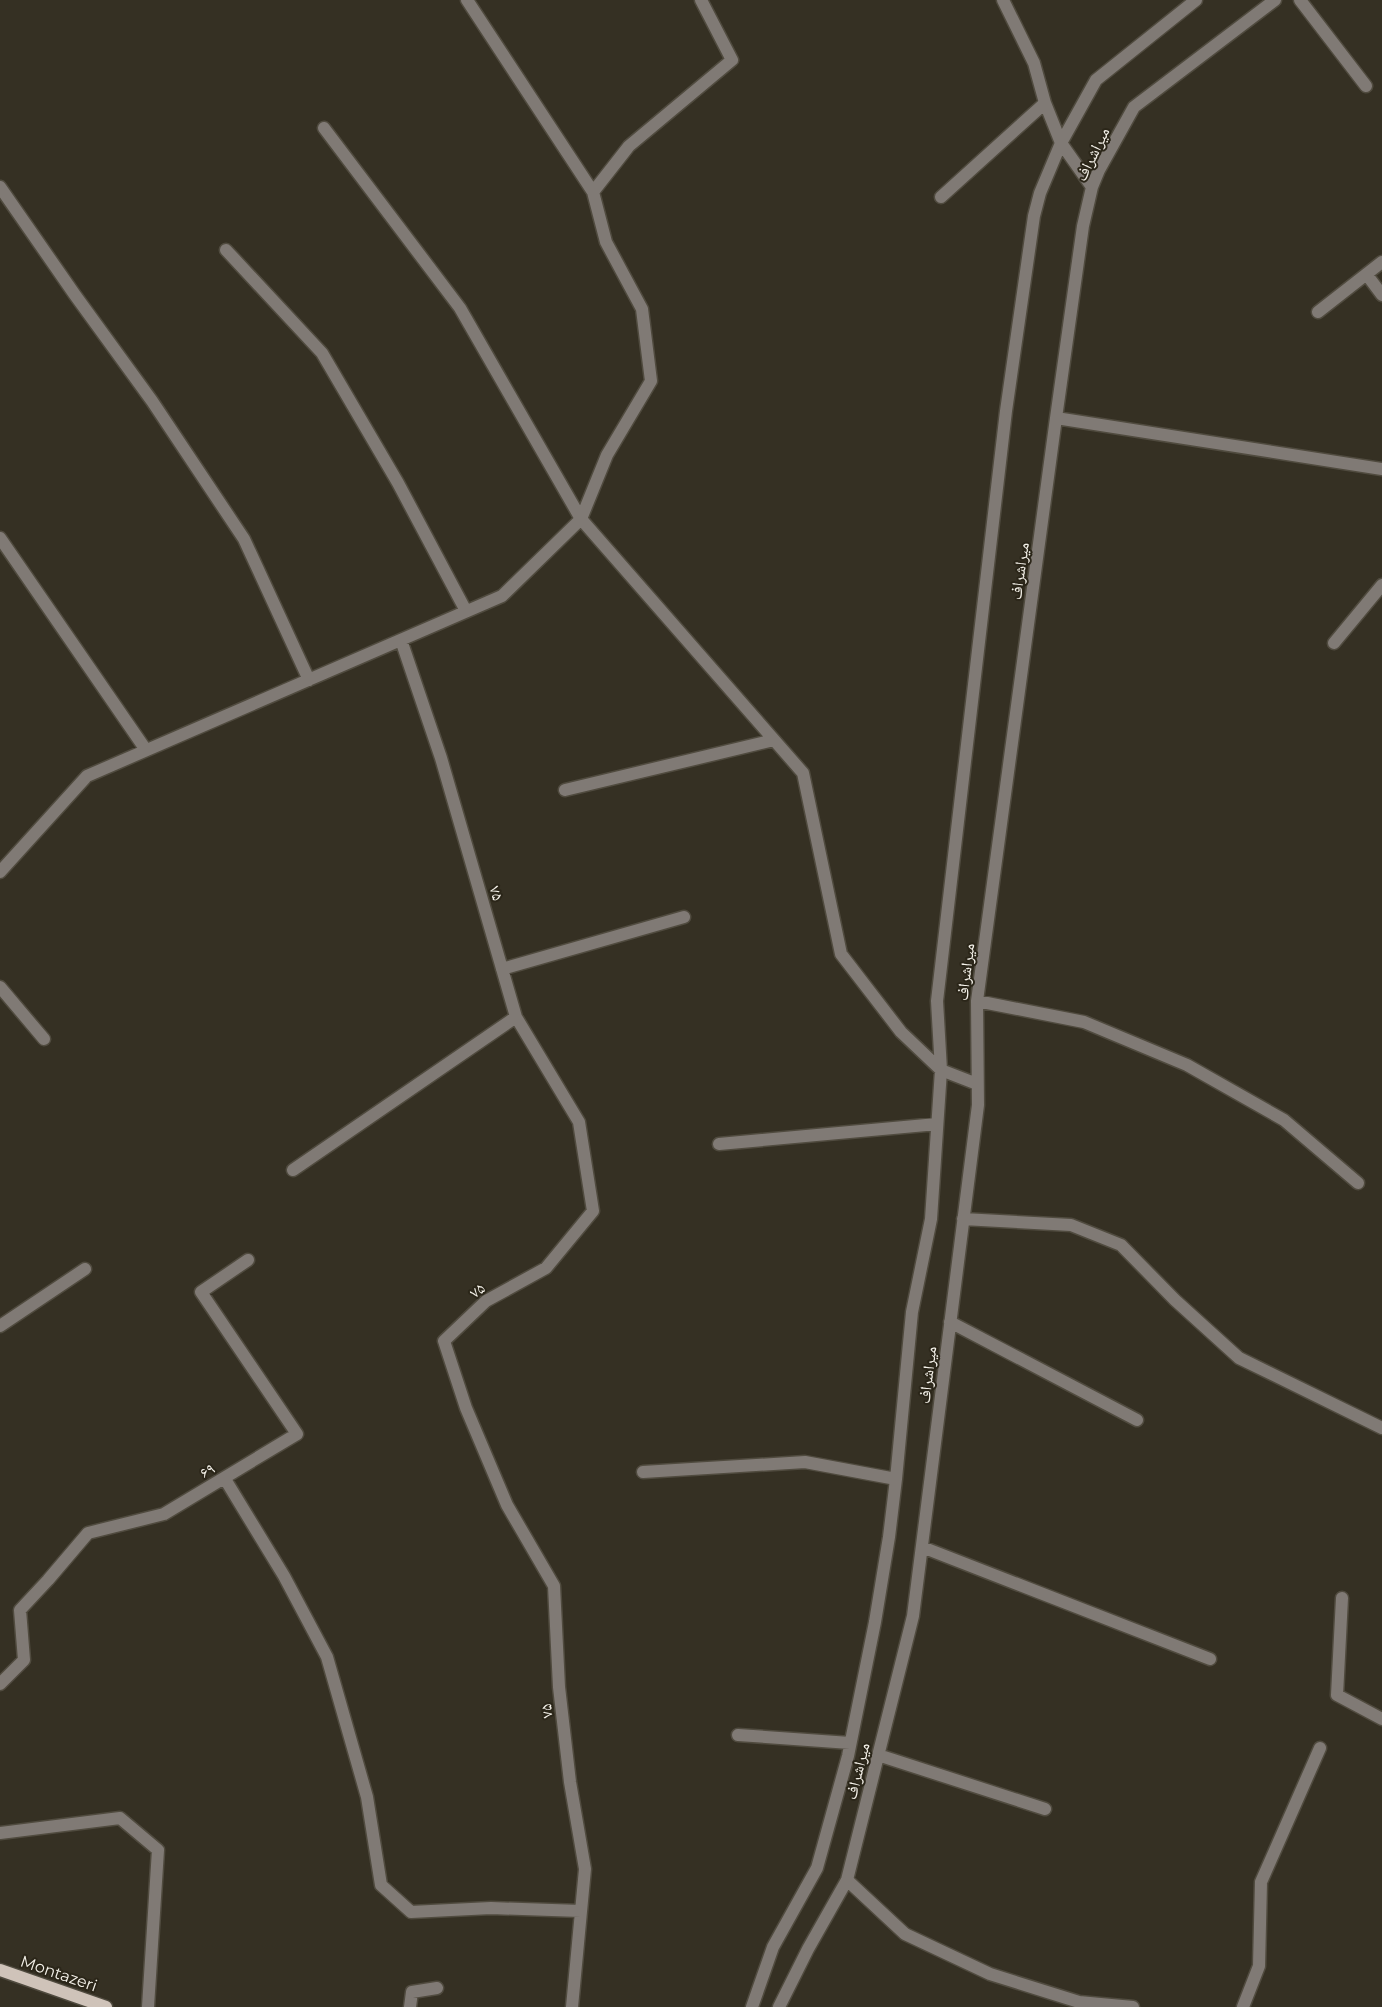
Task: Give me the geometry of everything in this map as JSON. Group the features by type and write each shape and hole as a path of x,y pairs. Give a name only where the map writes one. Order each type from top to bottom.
{"main road":[{"name":"Montazeri","path":"0,1970 106,2007"}],"street":[{"path":"0,872 87,776 502,596 581,519 607,455 651,380 642,309 606,242 593,192 467,0"},
{"path":"593,192 629,146 732,60 702,0"},
{"path":"1002,0 1034,63 1045,103 1060,143 1092,187"},
{"name":"میراشراف","path":"752,2007 773,1947 817,1868 850,1743 875,1622 889,1537 912,1312 931,1219 937,1124 940,1108 941,1070 937,1001 1006,411 1034,216 1040,193 1060,143 1096,80 1196,0"},
{"name":"میراشراف","path":"779,2007 808,1949 847,1880 913,1616 978,1105 977,1001 1083,226 1092,187 1099,170 1134,107 1275,0"},
{"path":"1300,0 1366,86"},
{"path":"941,197 1045,103"},
{"path":"324,128 460,308 581,519 803,773 841,954 900,1032 941,1070 977,1084"},
{"path":"0,187 75,296 152,401 244,539 309,680"},
{"path":"226,250 322,353 398,483 466,611"},
{"path":"1318,312 1382,262"},
{"path":"1367,275 1382,295"},
{"path":"1056,418 1382,469"},
{"path":"0,538 146,750"},
{"path":"1334,643 1382,585"},
{"name":"۷۵","path":"401,640 441,758 516,1018 579,1122 593,1211 546,1268 486,1301 444,1341 466,1408 507,1504 554,1586 560,1696 570,1782 585,1869 572,2007"},
{"path":"565,790 774,740"},
{"path":"502,969 684,917"},
{"path":"0,987 44,1039"},
{"path":"977,1001 1084,1022 1187,1065 1284,1120 1358,1183"},
{"path":"293,1170 516,1018"},
{"path":"719,1144 937,1124"},
{"path":"963,1219 1071,1225 1121,1245 1175,1300 1239,1358 1382,1428"},
{"name":"۶۹","path":"0,1684 24,1660 20,1610 88,1533 164,1514 297,1434 202,1292 248,1260"},
{"path":"0,1326 85,1269"},
{"path":"950,1322 1137,1420"},
{"path":"643,1472 805,1462 896,1479"},
{"path":"225,1478 284,1576 327,1657 367,1797 381,1885 411,1912 491,1908 581,1911"},
{"path":"922,1547 1210,1659"},
{"path":"1342,1598 1337,1695 1382,1719"},
{"path":"738,1735 850,1743"},
{"path":"1243,2007 1259,1966 1261,1882 1320,1748"},
{"path":"878,1755 1045,1809"},
{"path":"0,1833 120,1818 158,1850 148,2007"},
{"path":"847,1880 905,1934 990,1974 1079,2002 1133,2007"},
{"path":"410,2007 412,1992 437,1988"}]}
